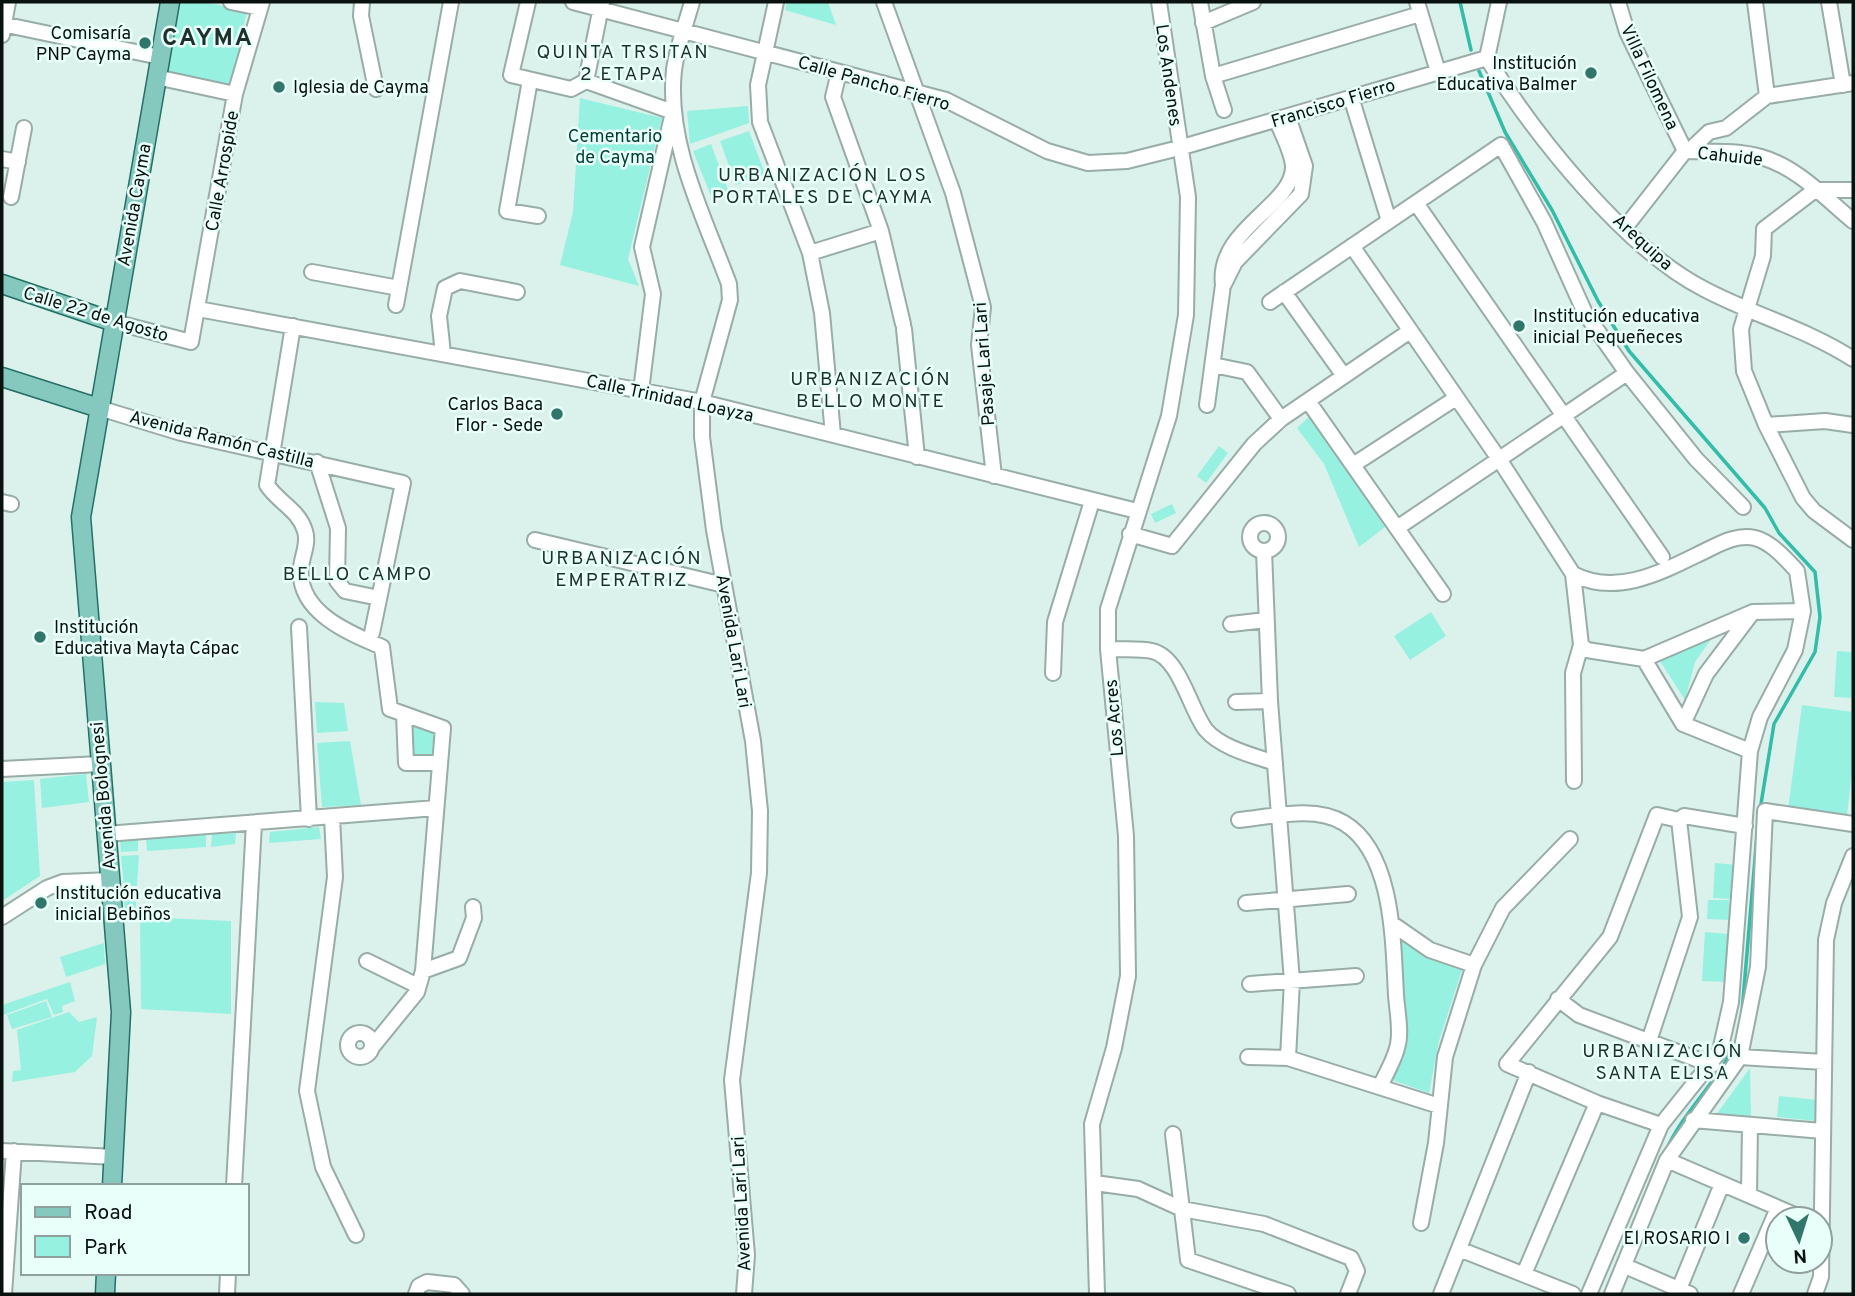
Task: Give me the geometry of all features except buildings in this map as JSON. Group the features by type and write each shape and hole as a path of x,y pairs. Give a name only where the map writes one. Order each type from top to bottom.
{"main road":[{"name":"Avenida Cayma","path":"99,408 170,2"},
{"name":"Calle 22 de Agosto","path":"2,284 114,322"},
{"name":"Avenida Ramón Castilla","path":"2,377 99,408"},
{"name":"Avenida Bolognesi","path":"99,408 82,517 121,1012 112,1184"},
{"path":"105,1294 106,1275"}],"street":[{"path":"8,2 3,28 160,57"},
{"path":"231,2 261,5"},
{"path":"362,2 361,16 376,89"},
{"path":"396,305 451,2"},
{"path":"528,2 511,75 571,89 579,82 586,82 673,112"},
{"name":"Calle Pancho Fierro","path":"573,2 601,5 684,32 946,100 1046,151 1088,163 1127,161 1179,148"},
{"path":"641,391 653,294 642,247 673,143 674,68 692,2"},
{"path":"776,2 758,85 760,122 810,253 822,313 833,435"},
{"name":"Pasaje Lari Lari","path":"884,2 953,193 983,307 979,345 994,476"},
{"name":"Los Andenes","path":"1159,2 1179,148"},
{"path":"1200,2 1213,76 1224,110"},
{"path":"1202,23 1254,2"},
{"name":"Villa Filomena","path":"1618,2 1627,32 1687,151"},
{"path":"1755,2 1768,96"},
{"path":"1687,151 1709,132 1726,128 1768,96 1848,84 1829,2"},
{"path":"1487,58 1498,4"},
{"name":"Calle Arrospide","path":"191,342 236,93 261,5"},
{"path":"586,82 601,5"},
{"path":"1213,76 1419,8 1438,72"},
{"name":"Francisco Fierro","path":"1179,148 1487,58"},
{"name":"Arequipa","path":"1487,58 1513,100 1567,166 1624,229 1657,260 1702,288 1747,310 1811,335 1853,359"},
{"path":"839,72 833,97 881,231 904,326 917,457"},
{"path":"156,77 236,93"},
{"path":"530,80 508,211 538,216"},
{"path":"1351,97 1389,221"},
{"path":"1207,405 1223,285 1235,262 1301,194 1305,166 1283,119"},
{"path":"11,197 24,128"},
{"name":"Avenida Lari Lari","path":"673,143 729,284 730,300 702,402 702,437 724,585 753,741 761,811 759,873 732,1080 747,1255 744,1294"},
{"path":"1270,302 1501,145 1544,222 1585,313 1627,373 1696,459 1743,506"},
{"name":"Los Acres","path":"1097,1294 1091,1124 1114,1048 1128,976 1126,836 1108,649 1108,609 1169,416 1186,315 1188,197 1179,148"},
{"name":"Cahuide","path":"1624,229 1687,151 1759,156 1789,168 1853,221"},
{"path":"2,159 18,162"},
{"path":"1853,191 1815,190 1764,229 1763,256 1741,329 1744,371 1766,425 1803,498 1814,511 1853,540"},
{"path":"1416,203 1662,557"},
{"path":"810,253 881,231"},
{"path":"1352,246 1499,459 1573,574 1581,645 1573,673 1574,781"},
{"path":"312,272 399,288"},
{"path":"443,354 439,316 445,288 460,281 517,292"},
{"path":"1284,292 1344,376"},
{"name":"Calle Trinidad Loayza","path":"198,309 702,402 1137,511"},
{"name":"Calle 22 de Agosto","path":"114,322 191,342"},
{"path":"293,326 267,485 275,497 292,509 304,529 307,544 301,570 304,590 318,612 352,634 382,647 390,709 443,728 423,971 418,986 373,1045"},
{"path":"1130,534 1172,545 1254,444 1281,419 1410,331"},
{"path":"1213,365 1247,372 1281,419"},
{"path":"1396,528 1627,373"},
{"path":"1353,466 1456,398"},
{"path":"1308,401 1443,594"},
{"name":"Avenida Ramón Castilla","path":"99,408 181,433 403,482 379,598"},
{"path":"1766,425 1825,421 1853,425"},
{"path":"317,462 338,528 337,581 345,591 379,598 372,633"},
{"path":"1053,673 1055,622 1092,501"},
{"path":"1573,574 1586,581 1622,584 1661,572 1736,538 1754,538 1764,542 1797,570 1803,611 1795,650 1760,717 1750,751 1731,1002 1726,1033 1713,1065 1661,1125 1589,1294"},
{"path":"535,540 724,585"},
{"path":"1264,551 1270,701 1292,981 1288,1058"},
{"path":"1581,645 1587,650 1644,659 1753,612 1803,611"},
{"path":"1684,724 1706,674 1753,612"},
{"path":"1231,624 1266,620"},
{"path":"299,627 309,819"},
{"path":"1108,649 1151,650 1161,654 1179,677 1207,731 1240,750 1275,763"},
{"path":"1644,659 1684,724 1750,751"},
{"path":"1236,702 1270,701"},
{"path":"404,714 407,764 440,763"},
{"path":"2,769 100,764"},
{"path":"106,834 436,808"},
{"path":"1612,1294 1667,1160 1740,1057 1758,967 1765,811 1853,824"},
{"path":"1239,820 1320,814 1341,821 1356,831 1369,847 1379,871 1391,923 1398,1047 1380,1087"},
{"path":"1661,1125 1597,1102 1507,1064 1610,937 1657,815 1679,820"},
{"path":"1679,820 1684,816 1745,826"},
{"path":"332,817 335,877 307,1091 323,1167 356,1235"},
{"path":"1649,1041 1690,917 1679,820"},
{"path":"233,1184 254,823"},
{"path":"1421,1223 1445,1058 1474,965 1503,908 1570,839"},
{"path":"1821,1205 1826,940 1834,903 1849,874 1853,856"},
{"path":"2,916 47,888 63,882 110,880"},
{"path":"1247,903 1348,894"},
{"path":"423,971 459,958 474,918 473,907"},
{"path":"1391,923 1430,950 1474,965"},
{"path":"367,961 418,986"},
{"path":"1250,984 1356,976"},
{"path":"1558,999 1579,1014 1713,1065"},
{"path":"1248,1057 1288,1058 1439,1106"},
{"path":"1740,1057 1824,1062"},
{"path":"1441,1294 1529,1072"},
{"path":"1524,1274 1597,1102"},
{"path":"1693,1120 1823,1131"},
{"path":"1749,1195 1750,1125"},
{"path":"1173,1134 1188,1260 1289,1294"},
{"path":"4,1294 8,1151 114,1157"},
{"path":"1667,1160 1771,1205"},
{"path":"1095,1183 1138,1189 1182,1209 1264,1224 1351,1258 1357,1271 1348,1294"},
{"path":"1625,1266 1682,1293 1722,1184"},
{"path":"1741,1294 1764,1241"},
{"path":"1459,1249 1573,1294"},
{"path":"227,1294 229,1275"},
{"path":"1815,1294 1821,1275"},
{"path":"416,1294 419,1286 427,1282 454,1285 462,1294"}],"green space":[{"path":"177,2 205,2 247,11 231,86 162,72"},
{"path":"787,2 828,2 836,25 785,10"},
{"name":"Cementario de Cayma","path":"580,98 662,118 628,259 639,286 560,265 573,212"},
{"path":"748,106 749,123 690,144 687,111"},
{"path":"749,131 765,174 736,185 720,141"},
{"path":"711,144 728,190 711,196 693,151"},
{"path":"1312,414 1385,527 1359,547 1324,464 1297,428"},
{"path":"1219,446 1228,453 1206,483 1197,476"},
{"path":"1172,504 1176,513 1155,523 1151,514"},
{"path":"1431,612 1446,636 1410,660 1394,636"},
{"path":"1719,628 1695,662 1685,700 1660,661"},
{"path":"1837,651 1853,652 1853,698 1834,697"},
{"path":"315,702 344,703 348,731 317,733"},
{"path":"1802,705 1853,712 1853,765 1847,816 1788,809"},
{"path":"416,719 435,731 434,755 412,756 406,725"},
{"path":"350,741 361,805 322,807 317,743"},
{"path":"86,774 89,802 42,808 40,779"},
{"path":"34,780 40,876 2,901 2,782"},
{"path":"319,827 321,839 269,843 270,832"},
{"path":"236,833 235,844 211,847 212,834"},
{"path":"206,834 206,847 147,851 146,838"},
{"path":"120,840 138,840 138,851 121,852"},
{"path":"139,855 137,886 124,886 121,856"},
{"path":"1715,863 1736,865 1733,899 1713,898"},
{"path":"123,892 136,892 136,908 125,909"},
{"path":"1708,900 1729,900 1729,920 1707,919"},
{"path":"140,917 231,921 231,1014 141,1009"},
{"path":"1705,932 1729,934 1726,982 1702,981"},
{"path":"1401,939 1424,957 1462,970 1439,1041 1429,1093 1389,1079 1405,1052"},
{"path":"104,943 105,964 66,977 60,957"},
{"path":"70,982 75,1001 62,1006 63,1012 54,1015 47,999 3,1015 2,1005"},
{"path":"46,1001 52,1017 12,1029 7,1015"},
{"path":"69,1012 79,1022 97,1017 92,1056 75,1072 12,1082 13,1071 21,1070 17,1030"},
{"path":"1750,1068 1751,1120 1713,1119"},
{"path":"1779,1096 1818,1100 1816,1121 1777,1117"}],"waterway":[{"path":"1460,2 1471,50"},
{"path":"1479,71 1505,132 1552,210 1598,301 1629,351 1765,508 1779,533 1815,572 1820,617 1815,652 1774,724 1760,810"},
{"path":"1742,1012 1757,835"},
{"path":"1666,1151 1682,1122 1731,1053 1738,1037"}],"place":[{"name":"Comisaría PNP Cayma","path":"145,43"},
{"name":"Institución Educativa Balmer","path":"1591,73"},
{"name":"Iglesia de Cayma","path":"279,87"},
{"name":"Institución educativa inicial Pequeñeces","path":"1519,326"},
{"name":"Carlos Baca Flor - Sede","path":"557,414"},
{"name":"Institución Educativa Mayta Cápac","path":"40,637"},
{"name":"Institución educativa inicial Bebiños","path":"41,903"},
{"name":"El ROSARIO I","path":"1744,1238"}],"district":[{"name":"CAYMA","path":"208,37"},
{"name":"QUINTA TRSITAN 2 ETAPA","path":"623,62"},
{"name":"URBANIZACIÓN LOS PORTALES DE CAYMA","path":"823,185"},
{"name":"URBANIZACIÓN BELLO MONTE","path":"871,389"},
{"name":"URBANIZACIÓN EMPERATRIZ","path":"622,568"},
{"name":"BELLO CAMPO","path":"358,573"},
{"name":"URBANIZACIÓN SANTA ELISA","path":"1663,1061"}]}
